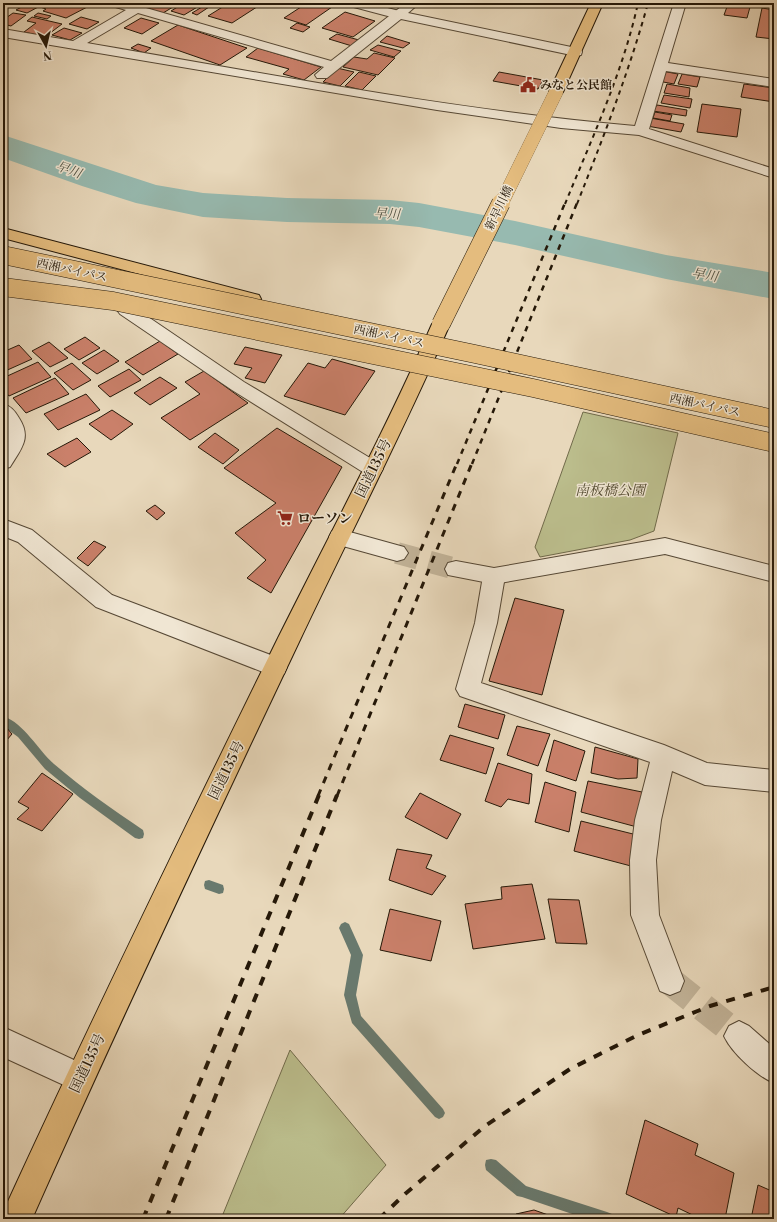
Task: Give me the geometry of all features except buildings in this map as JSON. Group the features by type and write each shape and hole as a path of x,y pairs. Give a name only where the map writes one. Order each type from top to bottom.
{"highway":[{"path":"576,52 597,3"},
{"name":"新早川橋","path":"438,332 576,52"},
{"path":"3,232 215,290 438,332"},
{"name":"西湘バイパス","path":"3,255 475,354 774,420"},
{"name":"西湘バイパス","path":"3,279 119,306 533,388 774,443"},
{"name":"国道135号","path":"16,1219 79,1077 438,332"}],"street":[{"path":"116,3 141,6 334,66"},
{"path":"354,3 399,15 576,52"},
{"path":"308,86 414,3"},
{"path":"641,131 680,3"},
{"path":"75,46 141,6"},
{"path":"3,33 308,86 561,124 641,131 774,174"},
{"path":"661,66 774,83"},
{"path":"3,286 119,306 419,373"},
{"path":"119,306 238,386 373,469"},
{"path":"3,410 15,423 17,438 3,462"},
{"path":"3,527 25,536 104,601 276,667"},
{"path":"339,537 397,553"},
{"path":"456,569 494,576 665,546 774,574"},
{"path":"494,576 486,623 468,689 664,756 705,774 774,781"},
{"path":"664,756 648,820 643,860 645,915 670,980"},
{"path":"739,1036 774,1068"},
{"path":"3,1042 79,1077"}],"green space":[{"name":"南板橋公園","path":"583,412 678,433 654,531 630,540 540,557 535,547"},
{"path":"290,1050 386,1165 339,1219 221,1219"}],"waterway":[{"name":"早川","path":"3,146 95,178 150,195 203,205 287,210 390,212 419,215 515,233 666,267 774,286"},
{"path":"3,720 21,734 49,766 84,795 139,834"},
{"path":"209,885 219,889"},
{"path":"345,928 357,955 350,995 356,1019 439,1113"},
{"path":"491,1165 522,1191 607,1219"}],"tunnel":[{"path":"397,553 456,569"},
{"path":"670,981 739,1036"}],"railway":[{"path":"565,204 615,80 632,29 638,3"},
{"path":"577,204 624,80 648,3"},
{"path":"457,464 565,203"},
{"path":"472,464 577,203"},
{"path":"318,796 457,463"},
{"path":"337,796 472,463"},
{"path":"143,1219 319,795"},
{"path":"166,1219 337,795"},
{"path":"379,1219 405,1194 485,1126 570,1069 638,1035 710,1006 774,987"}],"place":[{"name":"みなと公民館","path":"528,85"},
{"name":"ローソン","path":"285,518"}]}
